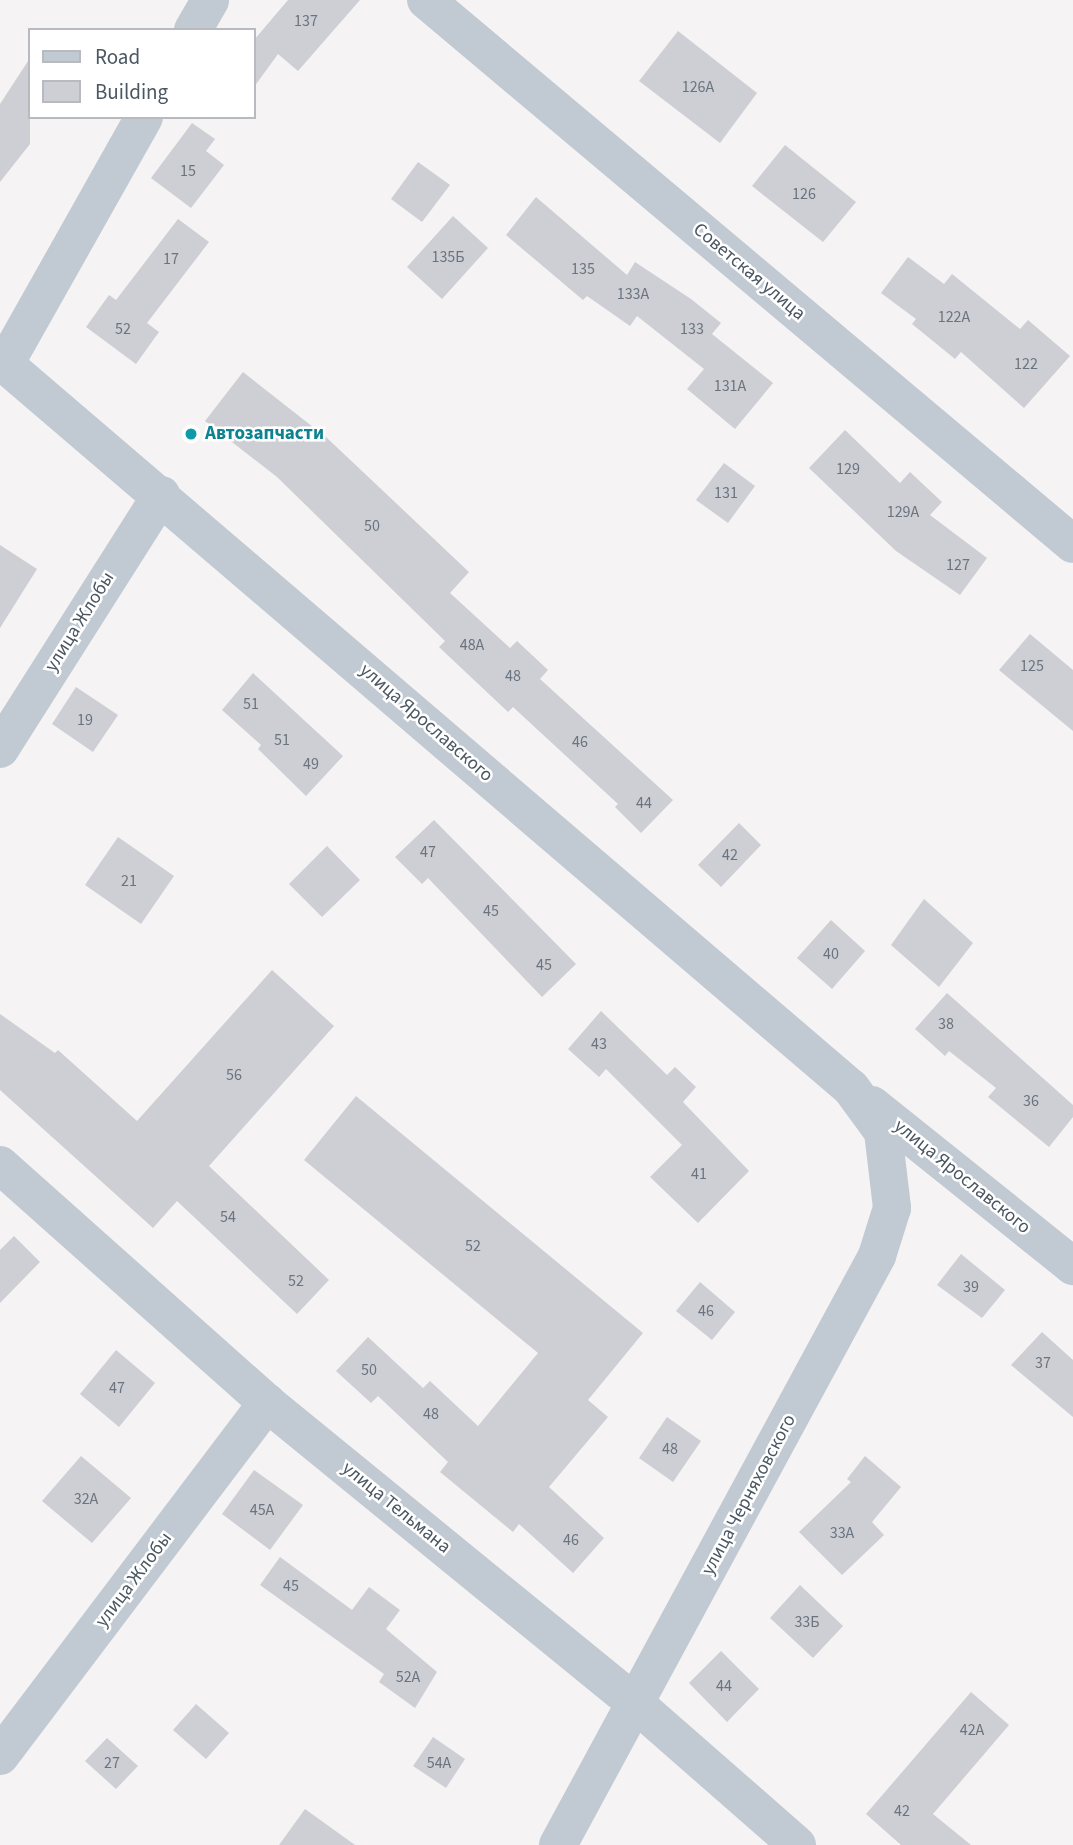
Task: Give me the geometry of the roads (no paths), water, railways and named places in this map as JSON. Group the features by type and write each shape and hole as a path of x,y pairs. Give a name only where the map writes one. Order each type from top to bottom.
{"street":[{"path":"194,28 210,0"},
{"name":"Советская улица","path":"426,0 1073,544"},
{"path":"3,362 143,119"},
{"name":"улица Ярославского","path":"3,362 851,1088 1073,1266"},
{"name":"улица Жлобы","path":"0,749 161,495"},
{"name":"улица Ярославского","path":"851,1088 883,1132"},
{"name":"улица Черняховского","path":"558,1845 877,1256 892,1208 883,1132"},
{"name":"улица Тельмана","path":"0,1165 267,1403 636,1704 797,1845"},
{"name":"улица Жлобы","path":"0,1756 267,1403"}],"place":[{"name":"Автозапчасти","path":"191,434"}]}
